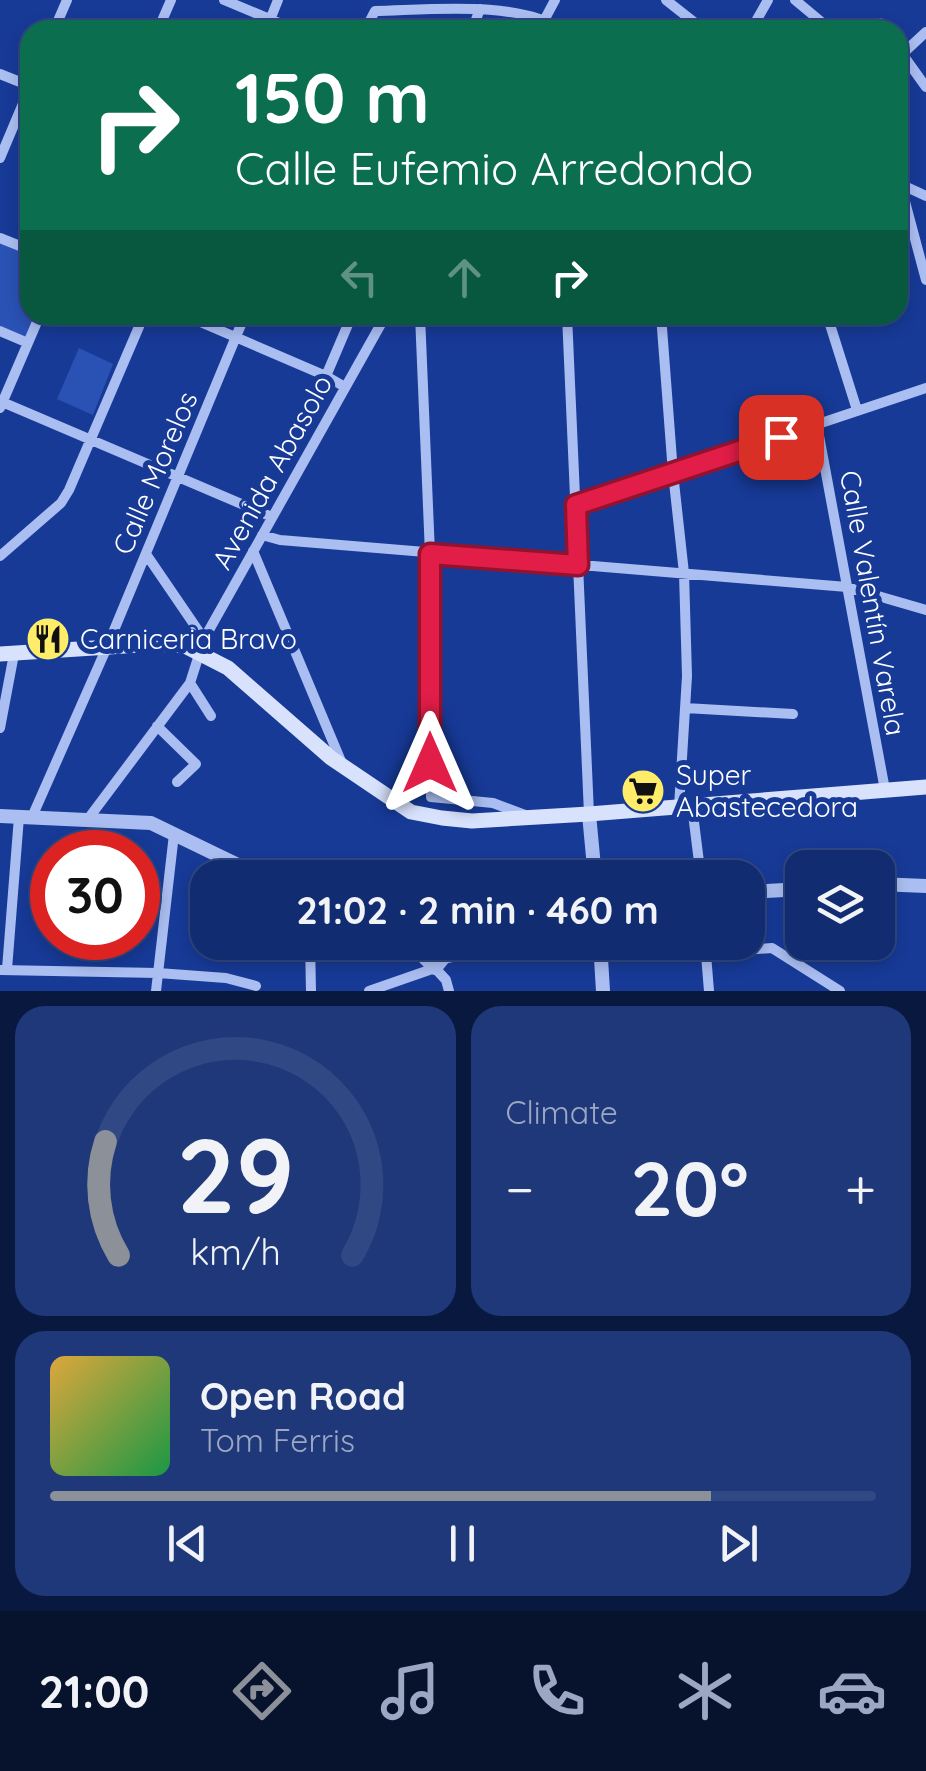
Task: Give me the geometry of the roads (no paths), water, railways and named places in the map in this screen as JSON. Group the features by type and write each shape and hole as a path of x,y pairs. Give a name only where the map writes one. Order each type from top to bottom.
{"main road":[{"path":"7,654 156,644 201,645 343,766 411,812 472,820 926,787"}],"street":[{"path":"224,0 259,20"},
{"path":"370,20 375,11 480,9 546,18 555,0"},
{"path":"795,0 820,20"},
{"path":"670,1 692,20"},
{"path":"476,20 480,9"},
{"path":"908,65 926,87"},
{"path":"0,158 20,111"},
{"path":"908,212 926,280"},
{"path":"36,325 1,404 272,516"},
{"path":"0,556 60,502 92,441 140,325"},
{"path":"208,325 345,388"},
{"name":"Calle Morelos","path":"4,969 25,817 107,648 241,325"},
{"path":"326,376 348,325"},
{"name":"Avenida Abasolo","path":"190,684 201,645 380,325"},
{"path":"420,325 430,554 431,798 493,803 529,817"},
{"path":"567,325 593,860"},
{"path":"662,325 684,572 686,806 697,860"},
{"path":"830,325 857,410"},
{"path":"0,331 28,343"},
{"path":"576,505 926,388"},
{"name":"Calle Valentín Varela","path":"817,425 884,790"},
{"path":"262,534 280,540 430,554 848,587 926,610"},
{"path":"253,551 343,766"},
{"path":"146,554 201,645"},
{"path":"0,728 7,654"},
{"path":"88,820 190,684 210,716"},
{"path":"685,708 793,714"},
{"path":"157,726 196,764 176,782"},
{"path":"0,816 150,823 228,860"},
{"path":"156,991 174,834"},
{"path":"895,885 926,886"},
{"path":"765,948 772,948 840,991"},
{"path":"310,960 310,991"},
{"path":"427,960 446,980 449,991"},
{"path":"369,991 435,968 442,960"},
{"path":"601,960 603,991"},
{"path":"707,960 709,991"},
{"path":"4,969 158,973 226,978 256,986"}],"place":[{"name":"Carniceria Bravo","path":"48,639"},
{"name":"Super Abastecedora","path":"643,791"}]}
